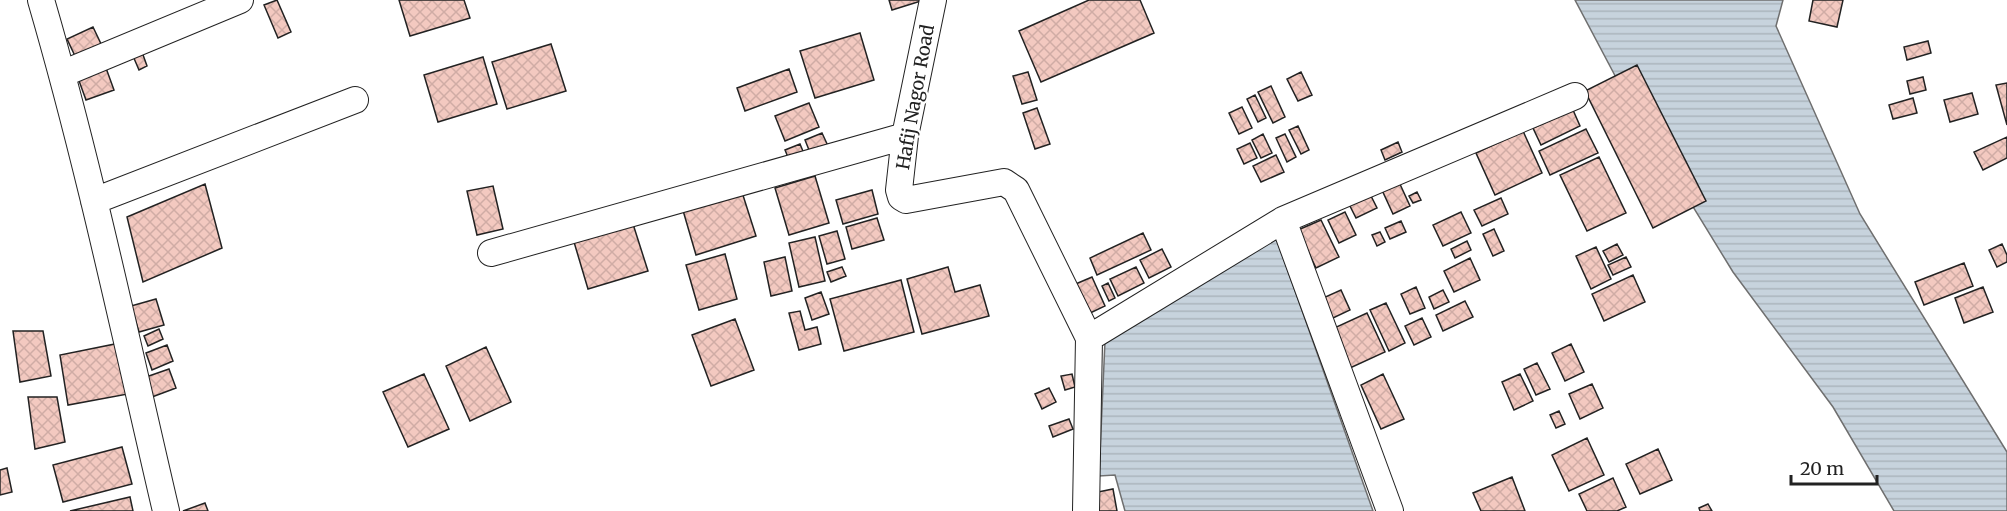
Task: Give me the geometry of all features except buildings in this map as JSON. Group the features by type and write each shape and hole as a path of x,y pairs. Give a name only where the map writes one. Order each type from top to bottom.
{"street":[{"path":"40,0 62,74 94,201 166,511"},
{"path":"62,74 240,0"},
{"name":"Hafij Nagor Road","path":"933,0 905,136 899,190 901,197 906,200 1004,182 1016,190 1089,338"},
{"path":"1086,511 1089,338 1283,220 1575,96"},
{"path":"94,201 356,100"},
{"path":"491,253 905,136"},
{"path":"1283,220 1390,511"}],"shaded area":[{"path":"1575,0 1783,0 1776,26 1860,214 2007,452 2007,511 1894,511 1833,407 1733,272 1630,104"},
{"path":"1276,237 1373,511 1125,511 1115,475 1099,476 1105,341"}]}
